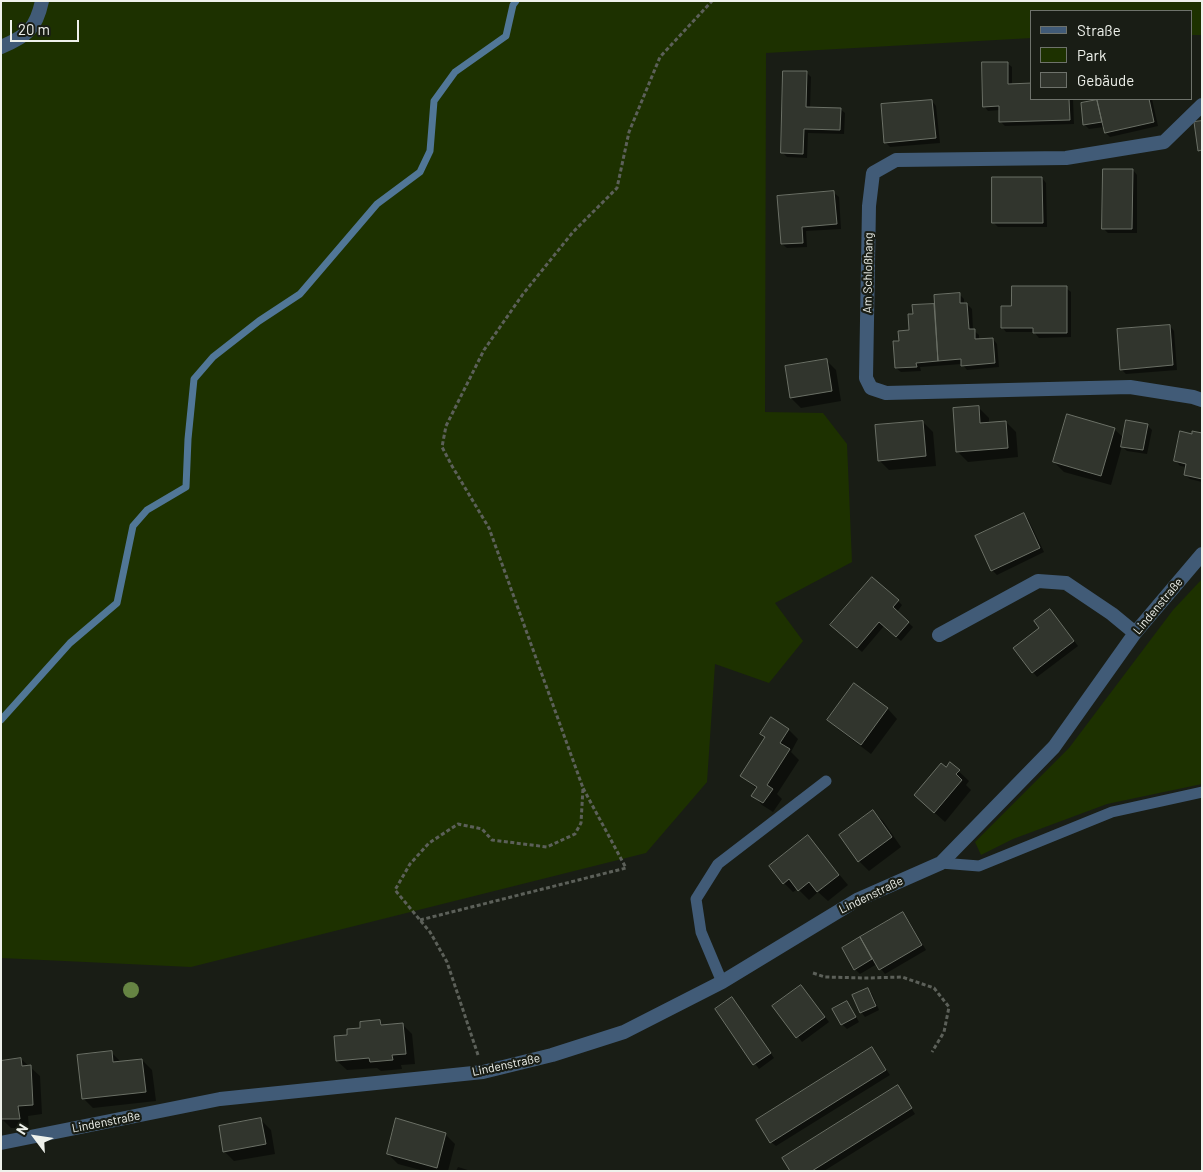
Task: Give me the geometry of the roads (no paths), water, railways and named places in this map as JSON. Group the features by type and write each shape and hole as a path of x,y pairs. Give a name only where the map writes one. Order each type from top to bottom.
{"street":[{"path":"1,47 20,39 38,20 42,1"},
{"name":"Am Schloßhang","path":"1202,105 1164,142 1066,158 896,160 873,174 869,206 866,378 871,388 886,393 1130,386 1202,400"},
{"name":"Lindenstraße","path":"1,1143 220,1099 483,1072 552,1055 624,1032 722,982 856,900 941,863 1054,748 1135,633 1202,554"},
{"path":"939,635 1038,581 1066,583 1112,614 1135,633"}],"lane":[{"path":"722,982 702,932 696,899 718,864 826,781"},
{"name":"Lindenstraße","path":"941,863 979,866 1112,812 1202,792"}],"waterway":[{"path":"1,720 70,643 117,603 133,526 147,510 186,487 188,439 194,379 213,357 259,321 300,294 377,204 420,172 430,151 434,101 455,72 506,36 513,5 516,1"}]}
